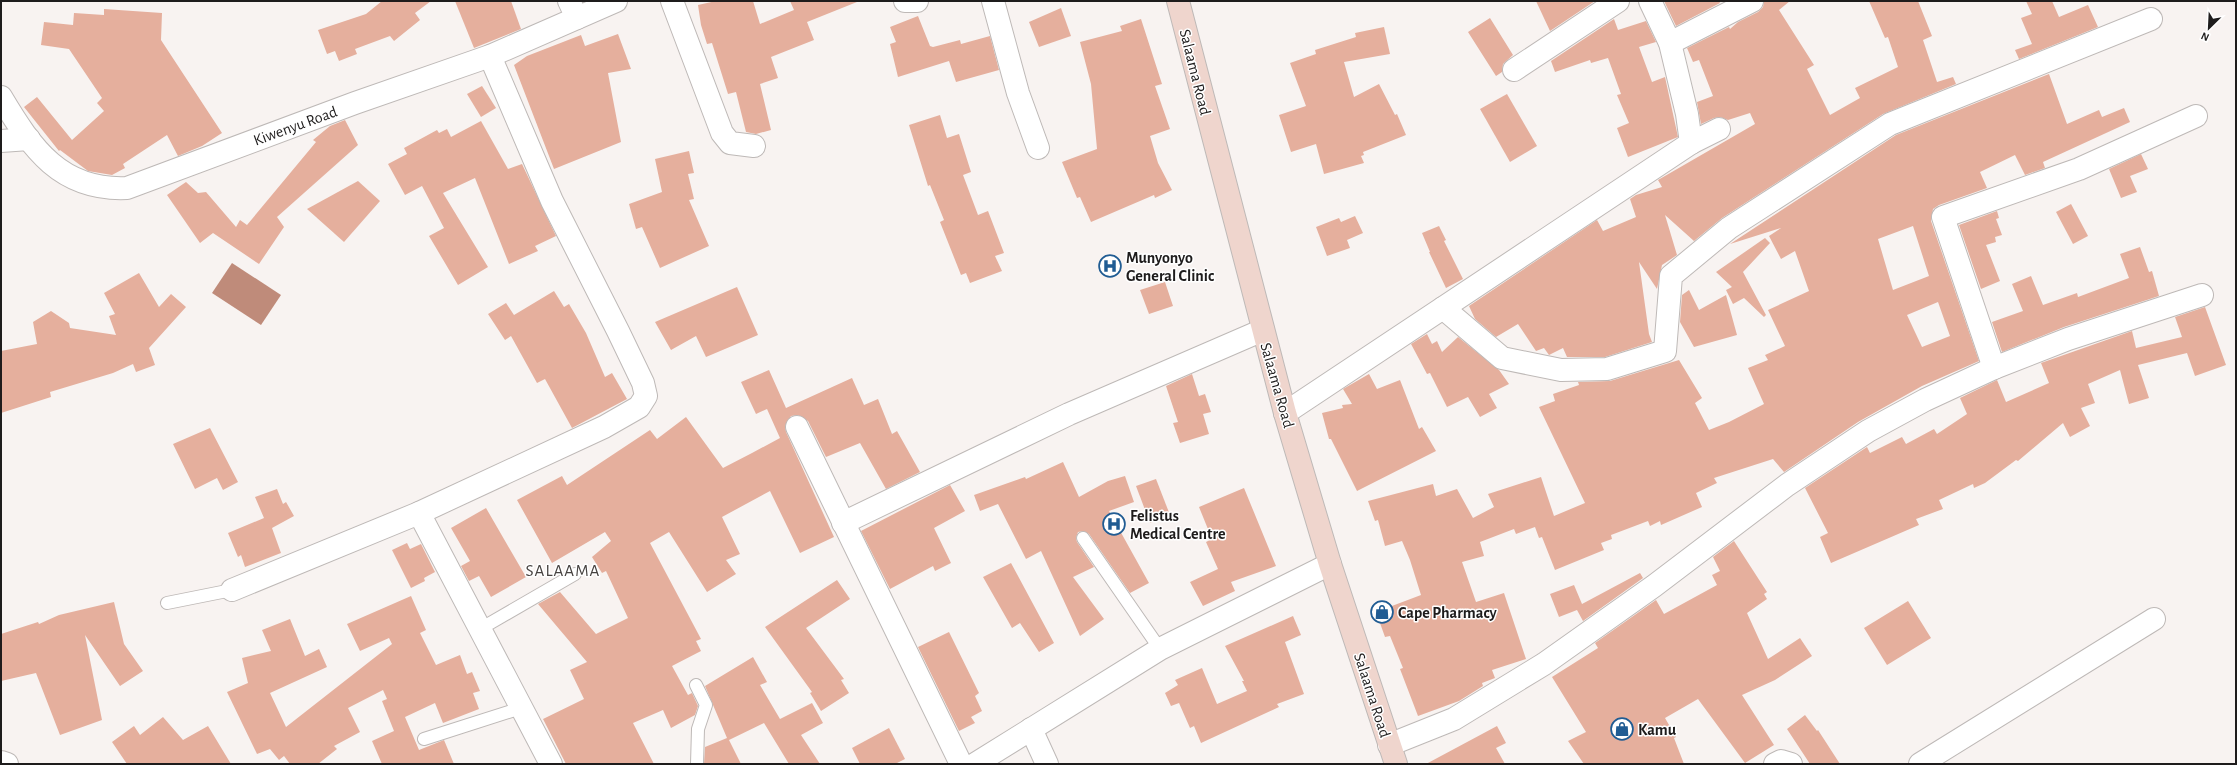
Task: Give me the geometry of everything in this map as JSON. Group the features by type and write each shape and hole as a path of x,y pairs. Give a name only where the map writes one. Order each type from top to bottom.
{"main road":[{"name":"Salaama Road","path":"1178,1 1285,413 1330,564 1393,754"}],"street":[{"name":"Kiwenyu Road","path":"1,97 42,156 65,174 88,185 108,189 127,188 333,111 490,56 573,10 616,1"},
{"path":"672,1 722,133 730,143 754,146"},
{"path":"905,1 917,1"},
{"path":"993,1 1018,93 1038,148"},
{"path":"1514,70 1618,1"},
{"path":"1650,1 1670,42 1687,114 1691,143"},
{"path":"1670,42 1752,1"},
{"path":"1443,308 1502,358 1561,370 1607,369 1665,351 1670,276 1729,228 1890,124 2151,19"},
{"path":"232,590 419,513 604,427 639,407 646,396 643,383 618,331 552,201 490,56"},
{"path":"1994,368 1943,217 2079,169 2196,116"},
{"path":"1285,413 1691,143 1719,128"},
{"path":"1,141 29,139"},
{"path":"1393,754 1473,709 1544,664 1647,591 1787,484 1829,456 1926,400 1994,368 2068,339 2202,295"},
{"path":"843,523 1069,414 1263,330"},
{"path":"797,427 961,764"},
{"path":"419,513 551,764"},
{"path":"975,764 1160,649 1330,564"},
{"path":"1920,764 2154,620"},
{"path":"1031,729 1047,764"},
{"path":"1775,764 1781,761 1791,764"},
{"path":"1,762 7,764"}],"lane":[{"path":"1083,538 1160,649"},
{"path":"480,629 575,574"},
{"path":"167,603 232,590"},
{"path":"696,685 706,705 698,729 697,764"},
{"path":"424,739 521,708"}],"shaded area":[{"path":"232,263 281,295 261,325 212,293"}],"building":[{"path":"382,1 431,1 415,13 420,20 394,41 390,36 355,49 357,54 339,61 335,51 327,54 318,30 366,14"},
{"path":"455,1 511,1 521,29 474,48"},
{"path":"716,1 753,1 760,24 794,10 790,1 857,2 807,22 814,40 771,57 778,78 760,84 771,130 756,134 746,132 736,92 728,94 712,43 707,44 701,25 698,5"},
{"path":"1536,1 1595,1 1550,31"},
{"path":"1664,1 1719,1 1720,3 1676,26"},
{"path":"1764,1 1790,1 1779,10 1814,65 1807,69 1830,115 1860,98 1855,88 1898,67 1888,37 1885,38 1869,1 1918,1 1932,36 1923,40 1937,82 1953,77 1956,84 1883,114 1722,218 1694,241 1665,215 1677,255 1662,265 1657,289 1639,262 1649,334 1652,342 1605,357 1567,357 1563,348 1549,355 1544,348 1536,351 1518,324 1496,337 1475,319 1469,306 1597,220 1603,231 1636,217 1630,199 1636,195 1662,187 1658,180 1755,124 1750,113 1728,120 1720,117 1714,118 1701,124 1697,102 1713,96 1699,60 1693,62 1687,48 1729,27 1730,29 1738,22 1758,12 1763,7"},
{"path":"2026,1 2052,1 2059,17 2088,5 2098,27 2019,59 2015,50 2032,44 2021,18 2032,14"},
{"path":"1061,8 1071,36 1039,47 1029,22"},
{"path":"104,9 162,13 161,40 222,133 202,146 178,156 167,135 123,164 125,168 112,175 88,171 60,150 59,151 24,107 37,97 72,140 104,111 97,103 102,98 69,49 41,45 44,22 73,25 74,13 104,15"},
{"path":"918,16 930,46 933,47 960,40 961,44 990,36 999,70 956,82 949,61 898,77 890,44 896,42 890,27"},
{"path":"1490,18 1513,55 1503,64 1502,72 1496,76 1468,32"},
{"path":"1141,19 1162,84 1155,86 1170,129 1150,136 1158,163 1172,190 1155,198 1154,195 1091,222 1080,197 1077,198 1062,162 1097,149 1091,84 1080,42 1122,31 1120,26"},
{"path":"1614,19 1618,30 1646,21 1656,42 1639,47 1652,82 1665,77 1678,137 1628,157 1617,128 1629,123 1617,95 1621,94 1608,58 1591,63 1590,60 1555,72 1551,61"},
{"path":"1384,27 1390,54 1344,62 1354,97 1379,84 1395,115 1397,114 1406,135 1363,152 1364,155 1361,156 1364,163 1324,174 1316,144 1291,152 1279,115 1306,106 1290,63 1316,54 1315,50 1356,37 1355,33"},
{"path":"618,34 631,69 608,73 621,142 554,169 514,65 527,56 581,35 585,46"},
{"path":"2049,74 2067,124 2099,110 2102,117 2124,108 2130,122 2043,162 2045,168 2025,175 2015,155 1980,172 1987,188 1939,205 1933,209 1931,221 1979,361 1922,386 1858,422 1784,472 1773,459 1714,478 1717,483 1696,493 1702,507 1661,525 1660,521 1650,526 1648,521 1611,535 1612,539 1601,543 1604,550 1555,570 1542,537 1539,538 1535,527 1516,534 1514,529 1480,542 1484,556 1462,562 1476,602 1504,593 1526,659 1492,670 1495,678 1482,683 1483,686 1459,701 1418,716 1400,669 1403,668 1390,636 1385,637 1376,612 1421,595 1410,560 1402,541 1385,546 1378,520 1375,521 1368,501 1433,484 1436,496 1457,489 1473,518 1494,507 1488,494 1541,477 1554,516 1585,503 1539,407 1555,401 1553,394 1579,385 1578,382 1610,381 1679,360 1702,398 1695,403 1709,430 1729,422 1764,404 1748,368 1768,360 1765,355 1785,346 1768,310 1809,291 1795,251 1781,259 1769,236 1781,228 1730,244 1896,135","holes":["1913,226 1929,276 1893,290 1878,239","1938,302 1950,336 1922,347 1907,315"]},
{"path":"482,86 496,108 481,117 467,94"},
{"path":"1507,94 1537,146 1510,162 1480,109"},
{"path":"940,115 947,138 959,134 971,172 963,175 978,215 988,211 1004,253 995,256 1002,271 970,283 966,273 961,275 940,222 944,220 930,185 928,186 909,125"},
{"path":"345,120 358,145 277,217 284,227 259,264 213,233 200,243 167,195 186,182 198,193 206,192 236,227 240,220 247,225 316,142 313,140 330,126"},
{"path":"481,121 508,169 522,164 556,236 535,246 538,251 509,264 475,178 443,193 488,267 458,285 429,236 444,228 422,186 405,195 388,164 407,154 404,148 437,130 439,133 447,129 451,137"},
{"path":"689,151 694,173 688,174 694,199 689,200 709,246 660,268 642,227 636,229 629,204 662,192 655,159"},
{"path":"2141,154 2148,169 2130,176 2137,192 2121,198 2109,169"},
{"path":"358,181 380,201 344,242 307,209"},
{"path":"2071,204 2088,236 2073,244 2056,212"},
{"path":"1997,211 1999,218 1996,219 2002,235 1995,237 1996,242 1986,245 2000,281 1981,289 1959,225"},
{"path":"1355,216 1363,233 1347,240 1350,248 1327,256 1316,227 1339,218 1341,222"},
{"path":"1439,226 1446,240 1444,241 1463,279 1446,288 1422,233"},
{"path":"1765,238 1770,243 1743,272 1766,315 1764,317 1744,298 1733,304 1726,290 1732,287 1716,272"},
{"path":"2140,247 2149,272 2152,271 2159,296 2064,327 2002,352 1992,322 2023,311 2012,284 2031,276 2043,305 2077,293 2078,297 2129,278 2120,254"},
{"path":"139,273 159,307 171,294 186,307 149,348 155,365 136,372 133,364 113,373 50,392 51,397 1,413 1,351 37,344 33,322 51,311 69,323 70,328 116,335 109,316 115,314 104,293"},
{"path":"1165,282 1173,306 1149,314 1140,290"},
{"path":"737,287 758,335 706,357 696,336 671,350 655,322"},
{"path":"1689,290 1699,310 1726,295 1737,335 1694,347 1680,322 1682,295"},
{"path":"554,291 564,307 569,304 586,333 605,377 612,373 627,399 572,428 545,379 537,383 511,336 505,340 488,314 506,303 514,315"},
{"path":"2205,307 2226,365 2195,376 2187,353 2138,365 2149,398 2129,404 2120,370 2088,384 2095,403 2081,408 2090,426 2070,437 2063,423 2018,461 2016,460 1985,483 1974,488 1973,484 1939,500 1943,509 1916,519 1919,525 1831,563 1820,537 1828,533 1805,488 1867,447 1870,453 1902,437 1906,444 1934,429 1937,434 1967,414 1960,398 1997,380 2006,402 2049,383 2041,363 2132,331 2136,348 2182,337 2175,317"},
{"path":"1427,334 1432,344 1437,341 1442,352 1458,337 1499,370 1509,384 1489,394 1497,408 1480,417 1468,397 1447,407 1430,373 1427,374 1411,344"},
{"path":"769,370 786,408 852,378 864,405 878,399 892,434 897,431 920,472 886,489 860,443 826,457 808,421 798,415 791,416 785,426 786,432 834,537 800,553 770,491 722,517 740,554 726,560 736,574 707,592 669,532 650,543 701,639 696,641 701,651 672,666 688,695 692,693 698,706 695,715 671,728 663,710 633,723 654,764 566,764 543,719 584,699 570,670 587,662 538,604 560,592 596,634 628,618 606,571 602,573 592,557 611,541 605,532 552,563 517,500 562,476 567,485 650,430 657,439 686,417 723,468 780,438 767,409 756,414 741,382"},
{"path":"1192,374 1199,396 1205,394 1211,412 1203,414 1209,434 1180,443 1173,423 1178,422 1166,386"},
{"path":"1369,374 1377,389 1400,380 1419,429 1422,427 1436,451 1357,491 1331,439 1329,439 1322,413 1343,408 1342,405 1352,404 1343,389"},
{"path":"210,428 238,482 223,490 217,478 195,489 173,444"},
{"path":"1063,462 1079,497 1108,481 1125,476 1134,502 1109,511 1149,583 1130,593 1089,534 1083,531 1078,532 1076,538 1077,542 1094,567 1073,577 1104,619 1080,636 1041,551 1026,559 998,504 980,511 974,495 1025,477 1026,479"},
{"path":"1156,479 1170,515 1150,523 1136,486"},
{"path":"950,485 965,511 934,528 951,563 935,571 933,566 890,589 861,531"},
{"path":"1244,488 1276,566 1231,582 1235,591 1203,606 1190,582 1218,569 1206,542 1212,539 1199,507"},
{"path":"277,489 283,504 286,502 294,516 272,528 281,553 245,567 241,555 238,557 228,533 264,518 255,497"},
{"path":"486,508 526,577 491,597 479,576 469,581 461,566 470,561 451,528"},
{"path":"1734,541 1767,592 1764,594 1767,599 1747,613 1768,659 1800,638 1812,656 1775,680 1742,695 1774,745 1745,763 1698,699 1665,718 1676,737 1674,738 1684,764 1584,764 1568,741 1586,732 1552,677 1598,648 1595,643 1656,600 1664,614 1717,585 1712,575 1720,571 1713,557"},
{"path":"407,543 410,549 421,544 435,572 424,578 425,581 411,588 392,550"},
{"path":"1011,563 1054,643 1039,652 1020,623 1012,628 983,577"},
{"path":"1640,573 1643,578 1583,621 1577,610 1559,617 1550,594 1574,585 1582,604"},
{"path":"837,580 850,599 806,628 844,679 841,680 849,693 821,711 810,693 812,692 765,627"},
{"path":"411,596 426,630 420,633 436,665 460,655 467,674 472,672 480,691 473,693 479,709 443,723 435,703 405,717 419,750 444,740 454,764 382,764 372,741 394,731 382,701 387,699 383,690 348,708 360,732 334,746 337,749 318,764 290,764 284,756 279,760 270,749 257,754 227,692 248,683 242,658 271,651 262,630 290,619 305,656 319,649 327,667 270,693 286,727 392,644 389,638 360,651 347,624"},
{"path":"1908,601 1931,638 1887,665 1864,628"},
{"path":"114,602 124,644 143,671 120,686 85,635 102,720 60,735 36,673 1,681 1,634 38,622 39,624 59,615"},
{"path":"1293,616 1301,635 1285,642 1304,694 1277,704 1279,707 1201,743 1194,726 1190,728 1179,703 1171,706 1165,693 1178,685 1175,680 1202,668 1217,704 1247,691 1242,681 1244,681 1225,646"},
{"path":"949,632 979,693 975,696 982,711 971,717 975,723 959,731 918,647"},
{"path":"753,657 767,682 760,685 780,719 812,703 823,723 801,735 820,764 789,764 764,723 729,740 741,764 704,764 705,747 727,738 705,686"},
{"path":"1805,715 1817,731 1818,730 1840,764 1810,764 1787,729"},
{"path":"163,717 183,740 208,726 231,764 127,764 112,742 134,726 140,735"},
{"path":"1497,726 1506,743 1496,748 1505,764 1426,764"},
{"path":"889,728 905,759 895,764 860,764 852,748"}],"place":[{"name":"Munyonyo General Clinic","path":"1110,266"},
{"name":"Felistus Medical Centre","path":"1114,524"},
{"name":"Cape Pharmacy","path":"1382,612"},
{"name":"Kamu","path":"1622,729"}],"district":[{"name":"SALAAMA","path":"563,570"}]}
